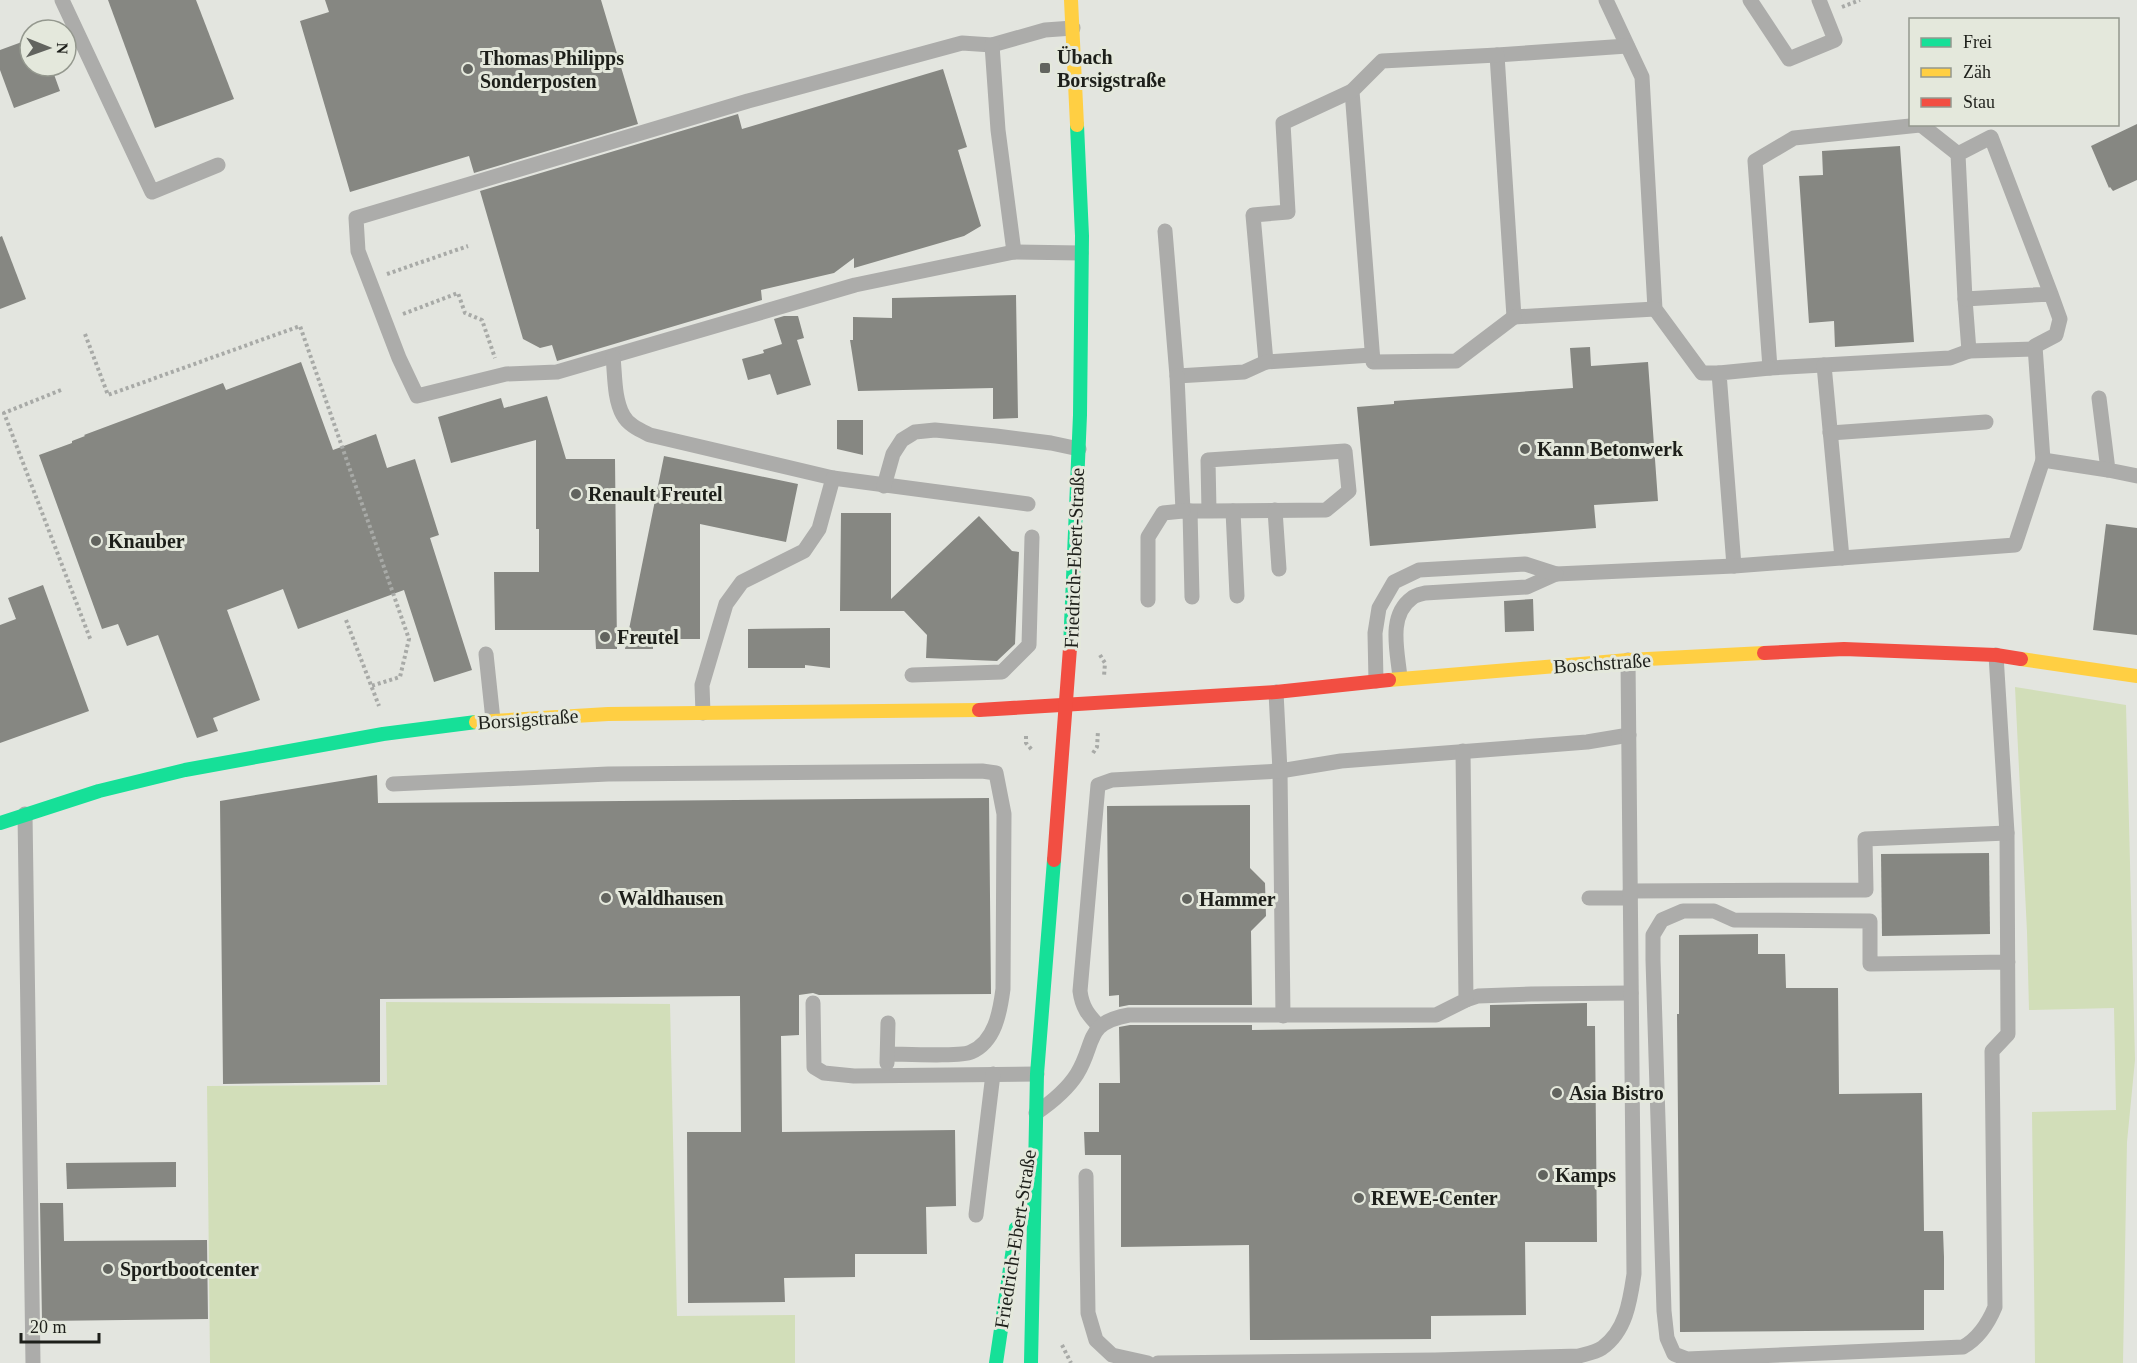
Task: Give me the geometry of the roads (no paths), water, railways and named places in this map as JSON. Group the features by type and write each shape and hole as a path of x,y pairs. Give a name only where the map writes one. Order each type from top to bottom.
{"street":[{"name":"Friedrich-Ebert-Straße","path":"1031,1363 1037,1074 1067,706 1079,449 1081,253 1071,0"},
{"name":"Boschstraße","path":"1067,706 1276,692 1401,678 1628,660 1844,649 1996,654 2137,676"},
{"name":"Borsigstraße","path":"0,823 99,791 185,770 383,734 493,720 608,714 987,710 1067,706"},
{"name":"Friedrich-Ebert-Straße","path":"996,1363 1035,1114"},
{"path":"1032,1330 1045,1363"}],"lane":[{"path":"62,0 152,192 218,165"},
{"path":"1606,0 1642,78 1655,309 1702,374 1950,358 1969,351 2035,350"},
{"path":"1750,0 1789,59 1835,40 1819,0"},
{"path":"1073,28 1045,30 992,45 962,43 748,100 356,218 358,251 417,396 501,376 556,372 855,285 1014,252 1081,253"},
{"path":"992,45 998,130 1014,252"},
{"path":"1266,362 1254,215 1288,212 1284,123 1352,91 1382,61 1627,46"},
{"path":"1497,55 1514,317"},
{"path":"1352,91 1373,362 1456,361 1514,317 1655,309"},
{"path":"1770,368 1755,161 1794,138 1910,126"},
{"path":"1921,126 1958,154 1969,351"},
{"path":"1376,681 1375,633 1378,608 1394,582 1419,570 1525,564 1556,574 1734,566 2015,545 2043,460 2035,346 2056,335 2060,319 1991,137 1958,154"},
{"path":"1164,231 1177,376 1192,597"},
{"path":"1965,299 2051,294"},
{"path":"1177,376 1244,372 1266,362 1372,355"},
{"path":"613,357 617,396 623,415 634,427 650,435 833,478 1028,504"},
{"path":"1824,365 1842,558"},
{"path":"1719,373 1734,566"},
{"path":"2099,398 2108,470"},
{"path":"1830,433 1986,422"},
{"path":"884,486 893,454 902,440 915,432 935,430 996,436 1079,449"},
{"path":"1148,600 1148,537 1163,513 1326,510 1349,491 1345,451 1208,460 1209,511"},
{"path":"2043,460 2137,476"},
{"path":"704,713 702,686 726,604 742,582 804,551 819,529 833,478"},
{"path":"1275,510 1279,569"},
{"path":"1233,511 1237,596"},
{"path":"912,675 1002,672 1029,645 1032,537"},
{"path":"1401,678 1396,630 1401,610 1412,598 1425,593 1527,587 1556,574"},
{"path":"486,654 493,720"},
{"path":"1996,654 2007,833 2008,962 2008,1034 1992,1051 1995,1307 1990,1320 1974,1341 1963,1347 1688,1359 1674,1354 1667,1338 1664,1311 1653,960 1653,935 1662,920 1683,911 1714,911 1734,920 1870,921 1870,964 2008,962"},
{"path":"1158,1363 1579,1356 1602,1348 1618,1330 1629,1307 1634,1275 1628,660"},
{"path":"1276,692 1280,771 1283,1016"},
{"path":"1099,1026 1081,1003 1080,991 1098,785 1112,780 1280,771 1341,761 1587,742 1629,735"},
{"path":"1463,751 1466,1000"},
{"path":"393,784 608,774 982,771 996,773 1004,814 1003,989 1000,1009 992,1034 981,1046 969,1054 888,1054"},
{"path":"25,814 33,1363"},
{"path":"1589,898 1630,895 1866,890 1865,839 2007,833"},
{"path":"1035,1114 1057,1099 1077,1074 1099,1026 1114,1018 1129,1015 1436,1015 1478,996 1631,993"},
{"path":"813,1002 814,1067 824,1073 854,1076 1037,1074"},
{"path":"887,1075 888,1023"},
{"path":"976,1215 993,1074"},
{"path":"1086,1176 1088,1313 1096,1340 1112,1355 1148,1363"}],"place":[{"name":"Übach Borsigstraße","path":"1045,68"},
{"name":"Thomas Philipps Sonderposten","path":"468,69"},
{"name":"Kann Betonwerk","path":"1525,449"},
{"name":"Renault Freutel","path":"576,494"},
{"name":"Knauber","path":"96,541"},
{"name":"Freutel","path":"605,637"},
{"name":"Waldhausen","path":"606,898"},
{"name":"Hammer","path":"1187,899"},
{"name":"Asia Bistro","path":"1557,1093"},
{"name":"Kamps","path":"1543,1175"},
{"name":"REWE-Center","path":"1359,1198"},
{"name":"Sportbootcenter","path":"108,1269"}]}
